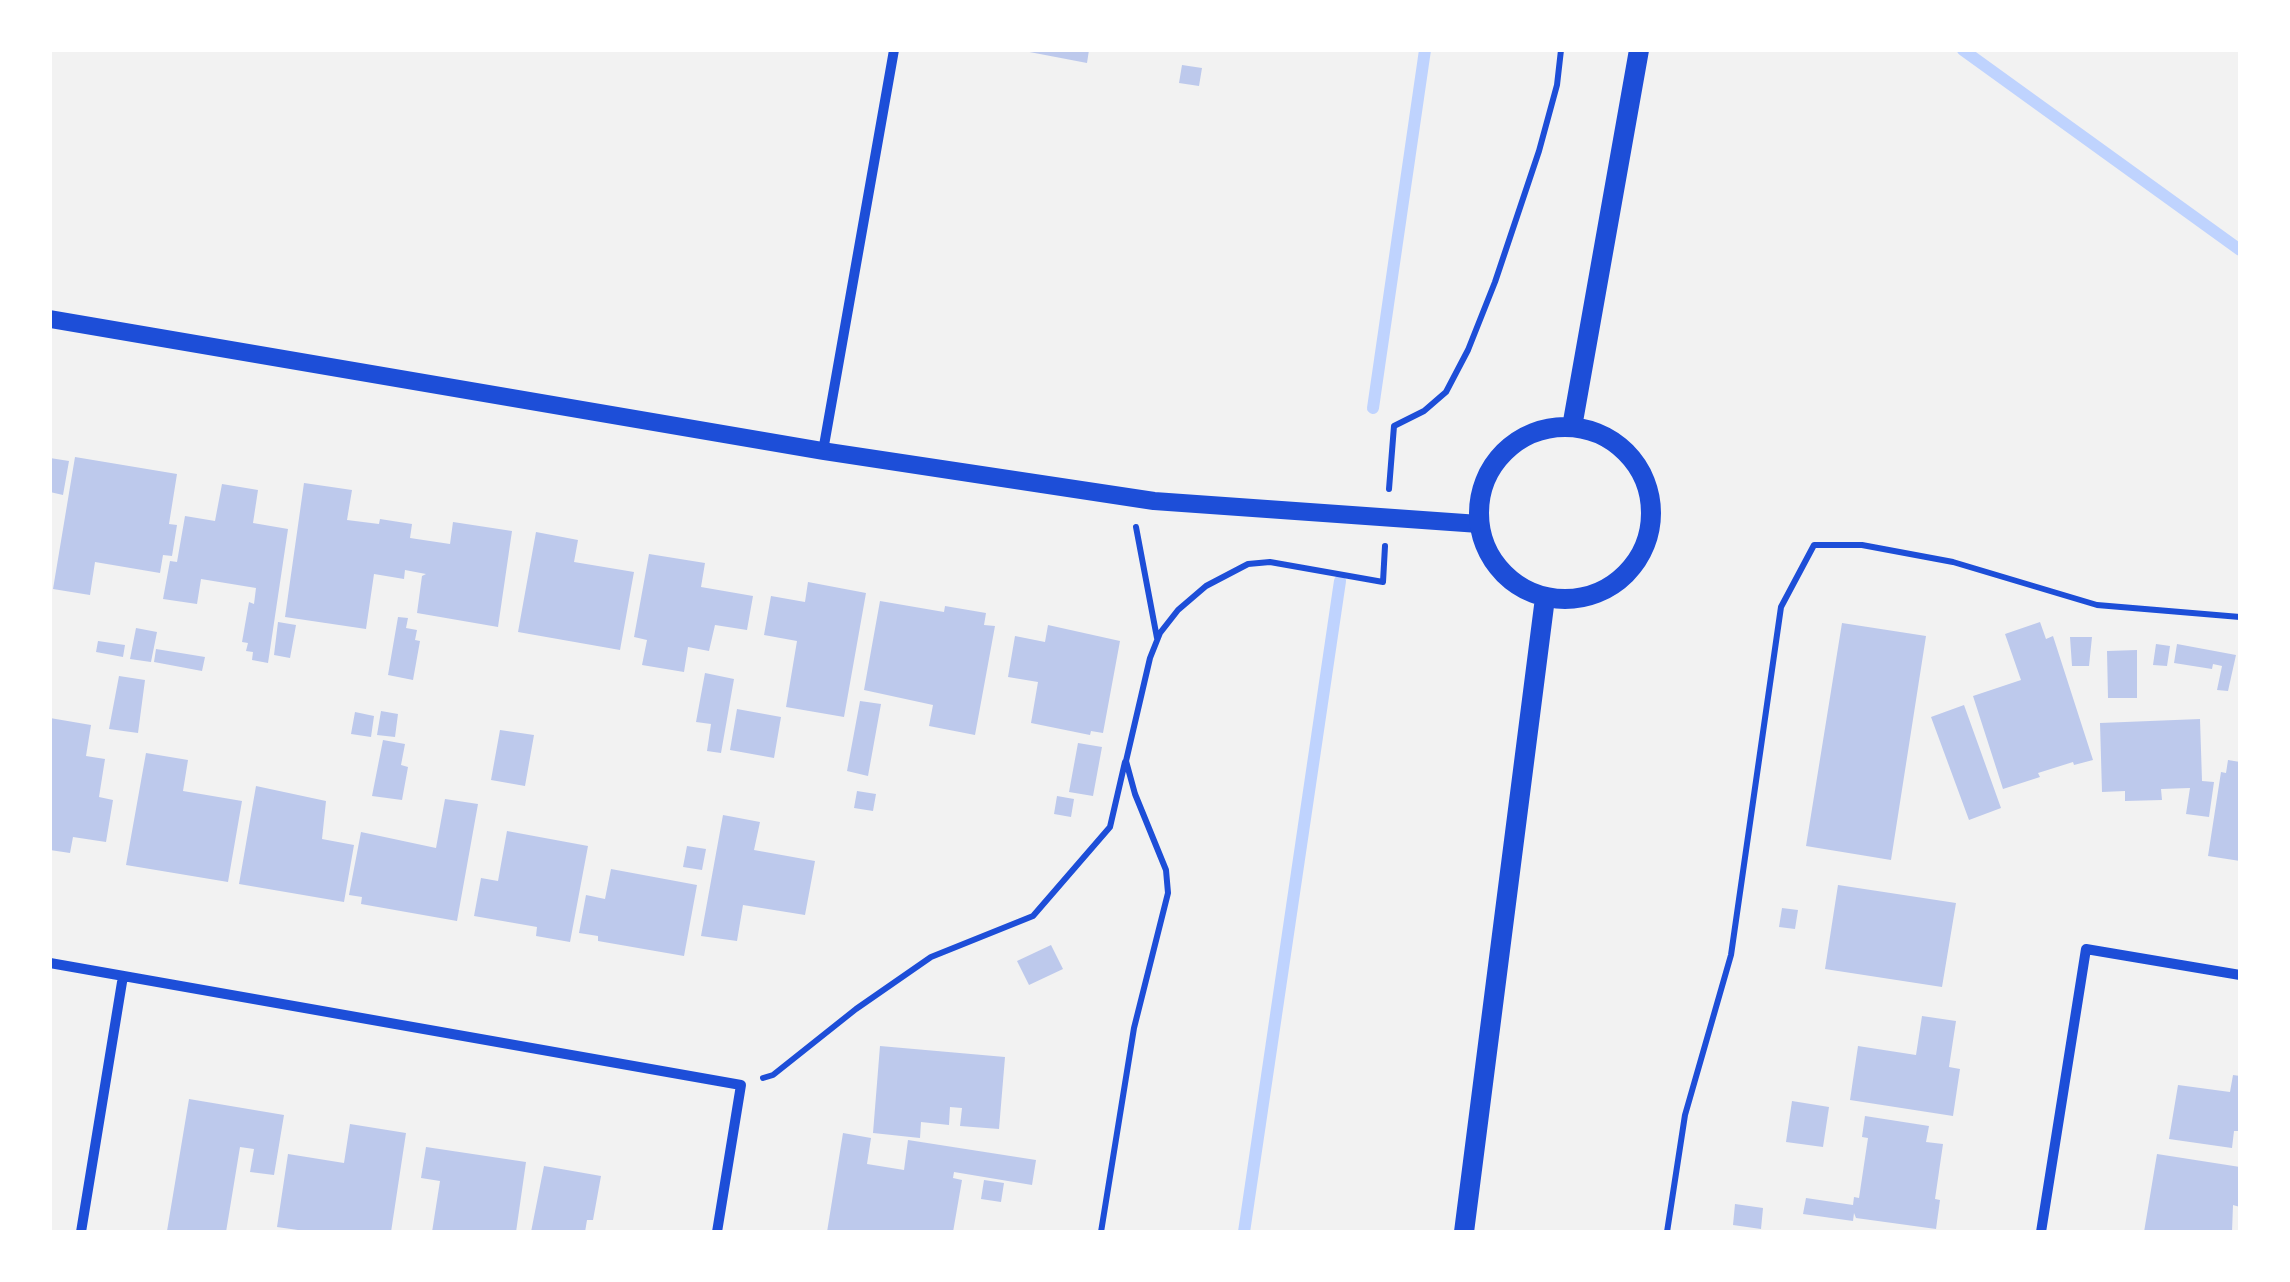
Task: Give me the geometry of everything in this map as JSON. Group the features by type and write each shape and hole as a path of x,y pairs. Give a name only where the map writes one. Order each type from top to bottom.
{"main road":[{"path":"1572,427 1639,50"},
{"path":"1572,427 1594,432 1620,446 1639,469 1650,495 1651,524 1643,552 1626,575 1602,591 1574,600 1545,598 1520,588 1500,571 1486,549 1479,524 1482,488 1491,468 1505,452 1529,435 1572,427"},
{"path":"1464,1232 1545,598"}],"street":[{"path":"822,452 894,50"},
{"path":"50,320 822,452 1130,496 1479,524"},
{"path":"2041,1232 2086,949 2240,975"},
{"path":"50,964 741,1085 717,1232"},
{"path":"81,1232 124,976"}],"path":[{"path":"741,1085 774,1075 856,1009 931,956 1034,916 1110,827 1150,658 1178,610 1206,586 1248,564 1270,562 1383,582 1394,426 1424,411 1446,392 1468,350 1539,152 1556,85 1560,50"},
{"path":"1130,496 1158,639"},
{"path":"1668,1232 1685,1115 1732,955 1780,606 1814,545 1862,545 1953,562 2097,605 2240,617"},
{"path":"1101,1232 1134,1028 1168,892 1166,870 1126,761"}],"building":[{"path":"1019,50 1089,50 1087,63"},
{"path":"1182,65 1202,68 1199,86 1179,83"},
{"path":"75,457 177,474 169,524 177,525 172,556 163,555 160,573 95,562 90,595 53,589"},
{"path":"50,458 69,461 63,495 50,492"},
{"path":"304,483 352,490 347,520 379,524 380,519 412,524 410,538 450,544 453,522 512,531 498,627 417,613 422,576 426,574 405,570 404,579 374,574 366,629 285,617"},
{"path":"222,484 258,490 253,523 288,529 268,663 252,660 253,652 246,651 248,643 242,642 249,602 254,604 256,588 201,579 197,604 163,599 170,561 177,562 185,516 215,521"},
{"path":"536,532 578,540 574,562 634,572 620,650 518,632"},
{"path":"649,554 705,563 701,587 753,596 747,630 715,625 709,651 688,647 684,672 642,665 647,640 634,637"},
{"path":"808,582 866,593 844,717 786,707 797,641 764,635 771,596 805,602"},
{"path":"880,601 944,612 945,606 986,613 984,625 995,626 975,735 929,726 933,705 864,690"},
{"path":"398,617 408,618 406,628 417,630 415,640 420,641 413,680 388,675"},
{"path":"278,622 296,625 290,658 274,655"},
{"path":"2040,622 2046,639 2053,636 2093,760 2038,773 2040,777 2003,789 1973,696 2021,680 2005,634"},
{"path":"1842,623 1926,636 1891,860 1806,846"},
{"path":"1048,625 1120,641 1103,733 1091,731 1090,735 1031,723 1038,682 1008,677 1015,636 1045,642"},
{"path":"136,628 157,632 151,662 130,659"},
{"path":"2070,637 2092,637 2089,666 2072,666"},
{"path":"98,641 125,645 123,657 96,652"},
{"path":"2156,644 2170,646 2167,666 2153,665"},
{"path":"2177,644 2236,655 2228,691 2217,690 2222,666 2213,664 2212,669 2174,663"},
{"path":"156,649 205,657 202,671 154,662"},
{"path":"2137,650 2137,698 2108,698 2107,651"},
{"path":"705,673 734,679 721,753 707,751 711,724 696,722"},
{"path":"119,676 145,680 138,733 109,729"},
{"path":"860,701 881,704 868,776 847,771"},
{"path":"1964,705 2001,808 1969,820 1931,717"},
{"path":"737,709 781,717 774,758 730,750"},
{"path":"381,711 398,714 395,737 377,735"},
{"path":"355,712 374,716 371,737 351,734"},
{"path":"50,718 91,725 86,756 105,759 99,797 113,800 106,842 73,837 70,853 50,850"},
{"path":"2200,719 2202,781 2214,782 2209,817 2186,814 2190,788 2161,789 2162,800 2125,801 2125,791 2102,792 2100,723"},
{"path":"500,730 534,735 525,786 491,780"},
{"path":"383,740 405,744 401,765 408,767 402,800 372,796"},
{"path":"1078,743 1102,747 1093,796 1069,792"},
{"path":"146,753 188,760 183,791 242,801 228,882 126,865"},
{"path":"2228,760 2240,762 2240,861 2208,856 2221,772 2226,773"},
{"path":"256,786 326,801 322,839 354,845 344,902 239,884"},
{"path":"857,791 876,794 873,811 854,808"},
{"path":"1057,796 1074,799 1071,817 1054,814"},
{"path":"445,799 478,804 457,921 361,904 362,897 349,895 361,832 436,848"},
{"path":"723,815 760,822 754,850 815,861 805,915 743,905 737,941 701,936"},
{"path":"507,831 588,846 570,942 536,936 537,927 474,916 481,878 498,881"},
{"path":"687,846 706,849 702,870 683,867"},
{"path":"611,869 697,885 684,956 598,941 598,936 579,933 586,895 605,899"},
{"path":"1838,885 1956,903 1942,987 1825,969"},
{"path":"1782,908 1798,910 1795,929 1779,927"},
{"path":"1051,945 1063,969 1029,985 1017,961"},
{"path":"1922,1016 1956,1021 1949,1067 1960,1069 1953,1116 1850,1100 1858,1046 1916,1055"},
{"path":"880,1046 1005,1057 999,1129 960,1126 962,1108 950,1107 949,1125 921,1122 920,1138 873,1133"},
{"path":"2233,1075 2240,1076 2240,1131 2234,1131 2232,1148 2169,1139 2178,1085 2230,1092"},
{"path":"189,1099 284,1115 274,1175 250,1172 254,1149 240,1147 226,1232 167,1231"},
{"path":"1792,1101 1829,1107 1823,1147 1786,1142"},
{"path":"1865,1116 1929,1126 1926,1142 1943,1144 1935,1199 1940,1200 1936,1229 1856,1218 1854,1213 1853,1221 1803,1214 1806,1198 1853,1205 1854,1197 1859,1198 1868,1138 1862,1137"},
{"path":"350,1124 406,1133 391,1232 312,1232 277,1227 288,1154 344,1163"},
{"path":"843,1133 871,1138 867,1164 904,1170 908,1140 1036,1160 1032,1185 954,1172 953,1178 962,1180 953,1232 827,1232"},
{"path":"426,1147 526,1162 516,1232 432,1232 440,1181 421,1178"},
{"path":"2157,1154 2240,1167 2240,1207 2233,1205 2232,1232 2144,1232"},
{"path":"544,1166 601,1176 593,1220 587,1220 585,1232 531,1232"},
{"path":"984,1180 1004,1183 1001,1202 981,1199"},
{"path":"1735,1204 1763,1208 1761,1229 1733,1225"}],"waterway":[{"path":"1373,408 1425,50"},
{"path":"1963,50 2240,250"},
{"path":"1244,1232 1340,581"}]}
